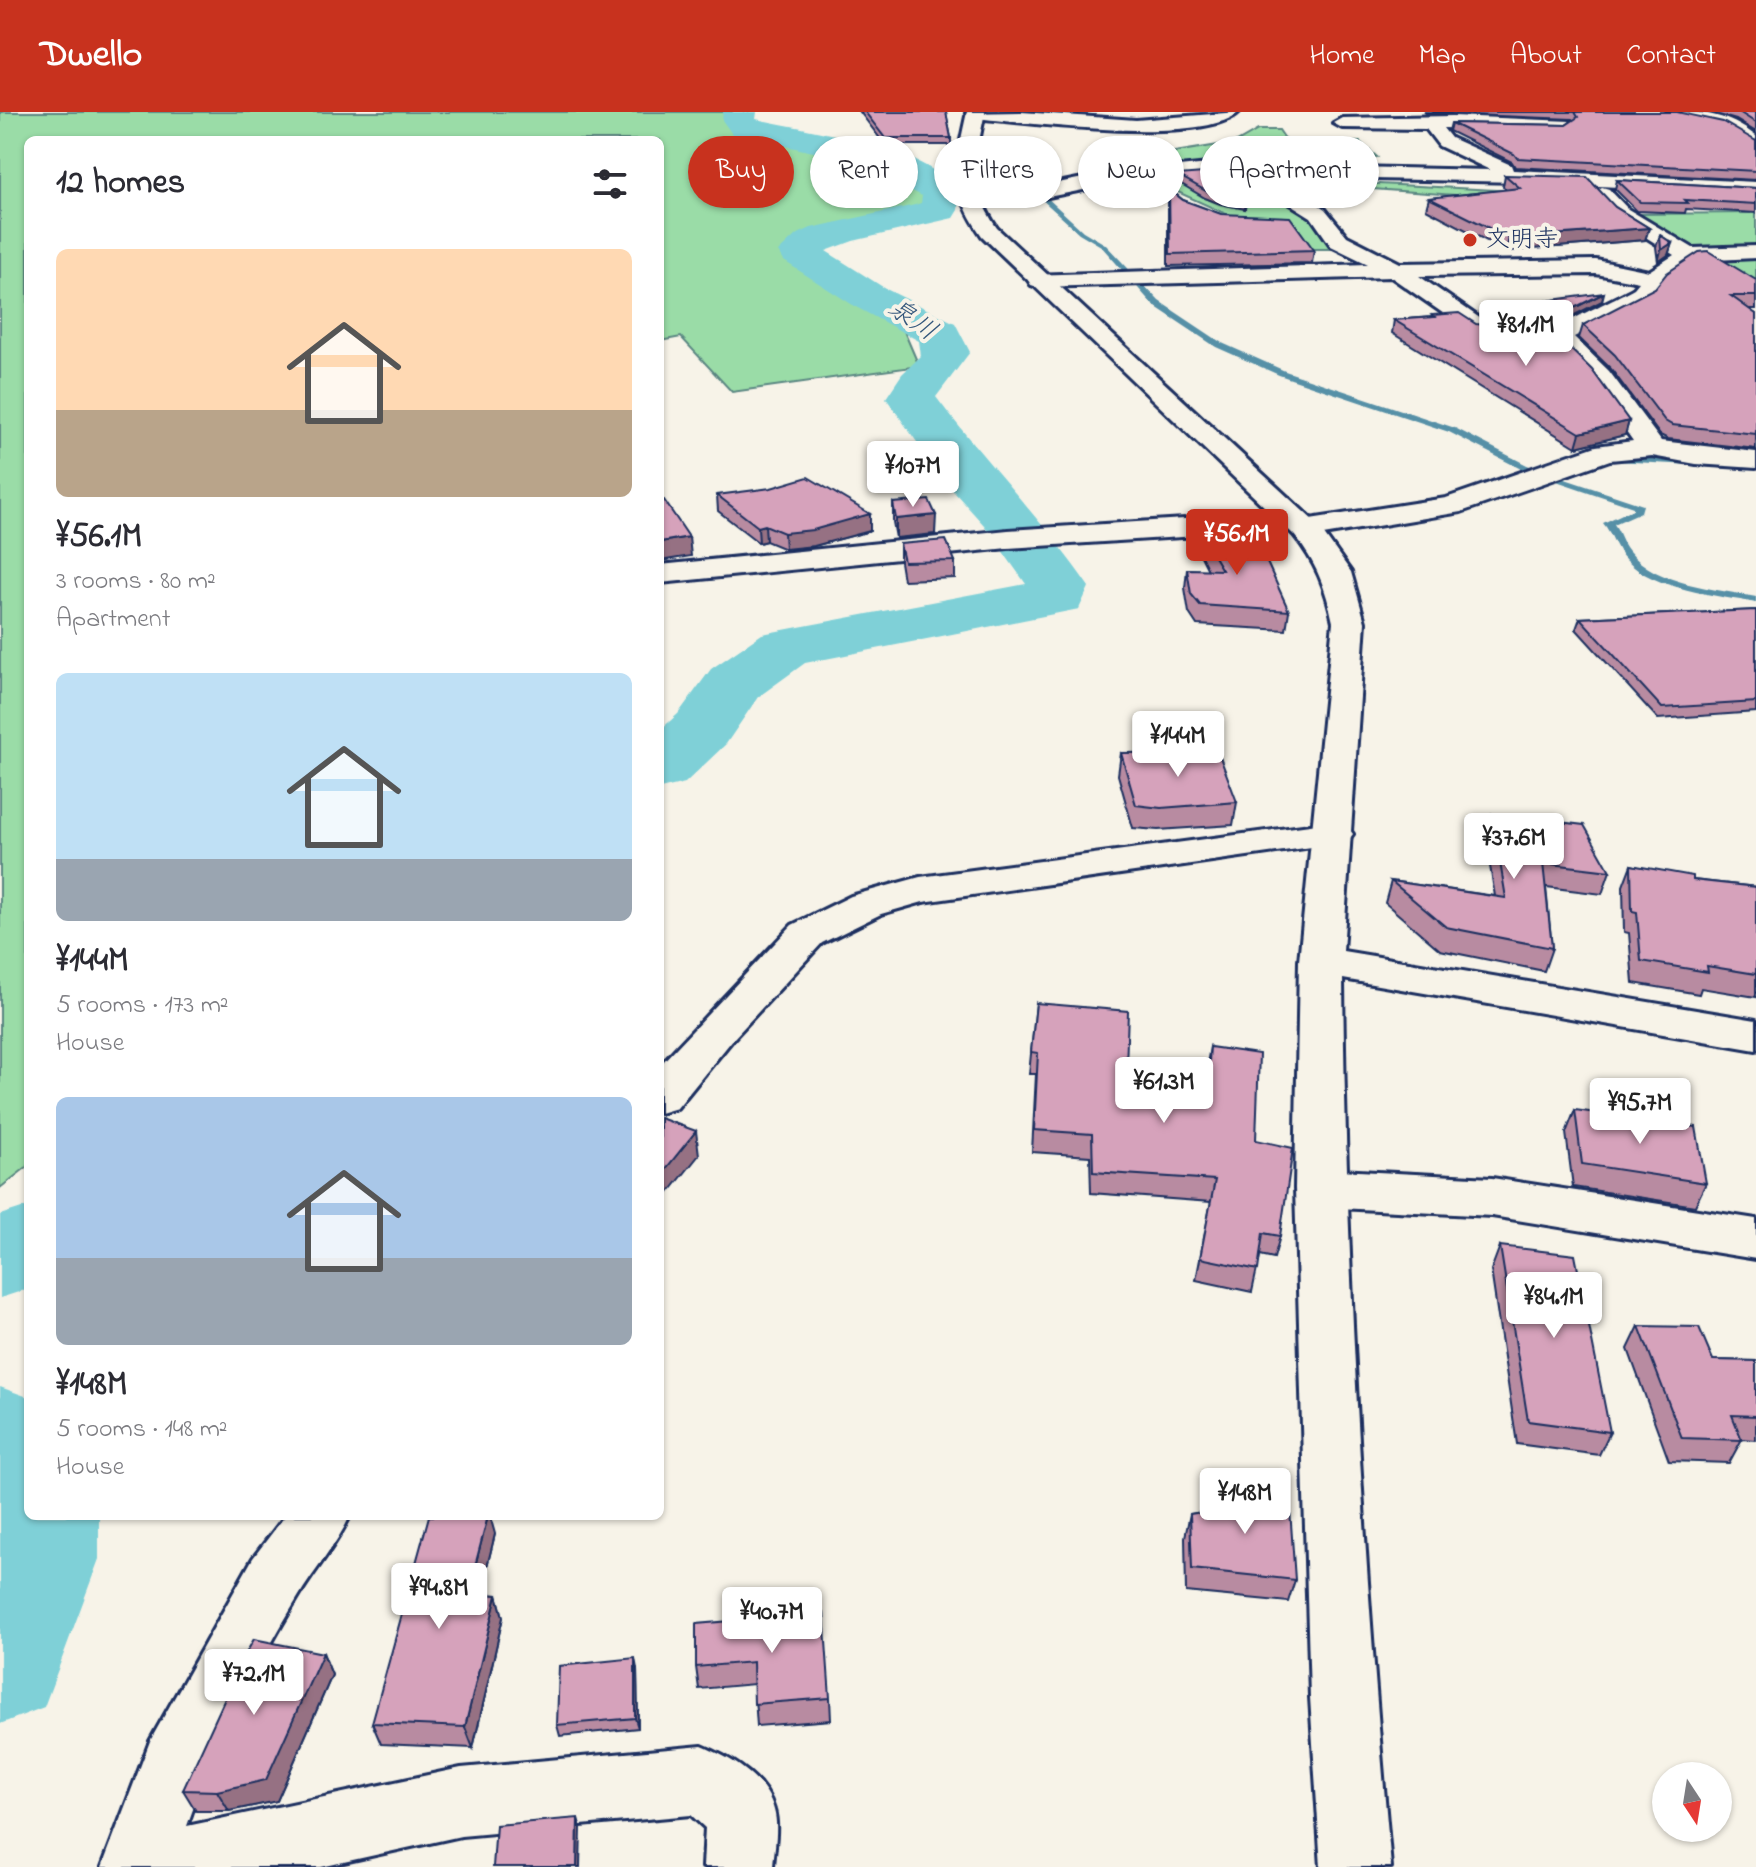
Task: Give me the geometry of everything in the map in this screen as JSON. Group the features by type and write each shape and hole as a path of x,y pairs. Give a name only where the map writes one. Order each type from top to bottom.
{"street":[{"path":"971,136 975,112 1160,126 1194,123 1230,112"},
{"path":"1676,112 1728,123 1756,145"},
{"path":"1342,123 1431,124 1453,121 1564,125"},
{"path":"1431,124 1445,142 1520,176"},
{"path":"1379,174 1520,176 1756,188"},
{"path":"1593,182 1621,213 1689,255 1727,274"},
{"path":"973,208 989,232 1326,551 1336,571 1349,622 1321,961 1320,1188 1343,1697 1356,1867"},
{"path":"1310,208 1318,213 1339,241 1384,263 1481,329 1558,335 1589,323 1642,293 1653,278 1689,255 1756,252"},
{"path":"1286,221 1325,221"},
{"path":"1289,251 1384,263"},
{"path":"1039,280 1384,263 1596,267 1653,278"},
{"path":"1455,309 1490,307"},
{"path":"1558,335 1600,376 1652,448"},
{"path":"664,574 1008,539 1300,525 1422,513 1606,452 1652,448 1696,456 1756,460"},
{"path":"664,1091 718,1027 807,934 866,905 920,890 1333,834"},
{"path":"1321,961 1756,1035"},
{"path":"1320,1188 1492,1197 1756,1239"},
{"path":"137,1867 174,1765 275,1578 317,1520"},
{"path":"160,1867 461,1802 702,1780 741,1813 738,1867"}],"green space":[{"path":"0,112 732,112 738,130 771,136 688,136 688,208 794,208 794,140 810,143 810,208 912,208 792,250 901,324 919,366 732,392 681,337 664,340 664,136 24,136 24,1169 0,1188"},
{"path":"1258,130 1279,130 1283,136 1248,136"},
{"path":"1200,148 1200,202 1184,195 1184,151"},
{"path":"918,175 928,179 934,188 934,200 918,206"},
{"path":"1379,184 1535,192 1524,200 1379,189"},
{"path":"1756,192 1756,285 1632,214 1750,213"},
{"path":"1213,208 1318,208 1349,246 1331,249 1256,249 1235,218"}],"building":[{"path":"865,112 946,112 951,136 918,138 883,136"},
{"path":"1575,112 1677,112 1723,122 1756,141 1756,171 1517,158 1451,123 1566,125 1578,117"},
{"path":"1739,112 1756,112 1756,123"},
{"path":"1200,173 1200,188 1184,178 1184,175"},
{"path":"1505,175 1587,177 1615,207 1649,228 1509,238 1429,198 1520,188"},
{"path":"1617,180 1756,188 1756,204 1684,200 1687,203 1640,202"},
{"path":"1184,200 1221,214 1290,217 1314,250 1170,254 1169,208 1184,208"},
{"path":"1660,235 1672,243 1661,250"},
{"path":"1708,251 1756,280 1756,296 1731,296 1756,314 1756,434 1672,425 1665,421 1615,355 1583,325 1655,288 1667,273 1699,252"},
{"path":"1604,293 1558,316 1520,313 1546,312 1530,303"},
{"path":"1459,313 1476,324 1553,332 1592,370 1629,421 1580,433 1394,320"},
{"path":"808,477 870,514 813,530 784,533 765,525 758,527 717,495 771,488"},
{"path":"664,500 689,537 664,541"},
{"path":"929,500 936,515 896,519 893,503"},
{"path":"1255,536 1289,611 1200,605 1191,594 1187,569 1222,570 1203,538"},
{"path":"946,540 955,561 904,562 900,544"},
{"path":"1756,610 1756,702 1662,708 1580,618"},
{"path":"1218,752 1237,802 1161,808 1136,805 1121,753"},
{"path":"1492,814 1584,825 1610,871 1543,863 1552,948 1446,927 1391,881 1506,898"},
{"path":"1631,865 1693,876 1693,880 1756,887 1756,974 1707,966 1708,972 1641,961 1637,912 1632,911"},
{"path":"1036,1003 1128,1011 1125,1098 1206,1103 1210,1047 1259,1054 1256,1140 1293,1148 1280,1236 1263,1233 1258,1270 1200,1258 1215,1180 1093,1172 1092,1134 1034,1130 1038,1053 1031,1052"},
{"path":"1575,1110 1696,1127 1706,1183 1582,1164"},
{"path":"664,1119 696,1131 664,1171"},
{"path":"1500,1246 1575,1255 1610,1432 1528,1421"},
{"path":"1639,1326 1699,1327 1713,1360 1756,1361 1756,1416 1732,1415 1742,1440 1682,1438"},
{"path":"1220,1489 1289,1495 1295,1580 1192,1569 1190,1514 1220,1509"},
{"path":"428,1520 487,1520 468,1593 497,1595 465,1727 372,1723"},
{"path":"824,1613 830,1698 754,1704 753,1662 696,1667 696,1624"},
{"path":"254,1639 323,1653 266,1780 217,1791 183,1790 244,1657"},
{"path":"635,1658 635,1718 557,1725 559,1666"},
{"path":"578,1818 577,1867 493,1867 496,1825"}],"waterway":[{"name":"泉川","path":"664,764 702,729 734,683 785,648 1057,596 1059,587 1004,513 964,471 911,398 947,352 939,333 871,298 799,252 825,236 939,210 941,194 931,184 865,153 744,127 739,120 740,112"},
{"path":"1055,208 1081,232 1103,245 1156,303 1219,345 1282,373 1452,430 1524,467 1556,479"},
{"path":"1617,459 1692,462"},
{"path":"1556,479 1582,469"},
{"path":"1556,479 1638,505 1638,510 1608,523 1622,550 1647,571 1684,585 1756,600"},
{"name":"泉川","path":"0,1259 24,1246"},
{"name":"泉川","path":"0,1434 24,1475"},
{"name":"泉川","path":"0,1665 40,1559 42,1520"}],"place":[{"name":"文明寺","path":"1470,240"}]}
